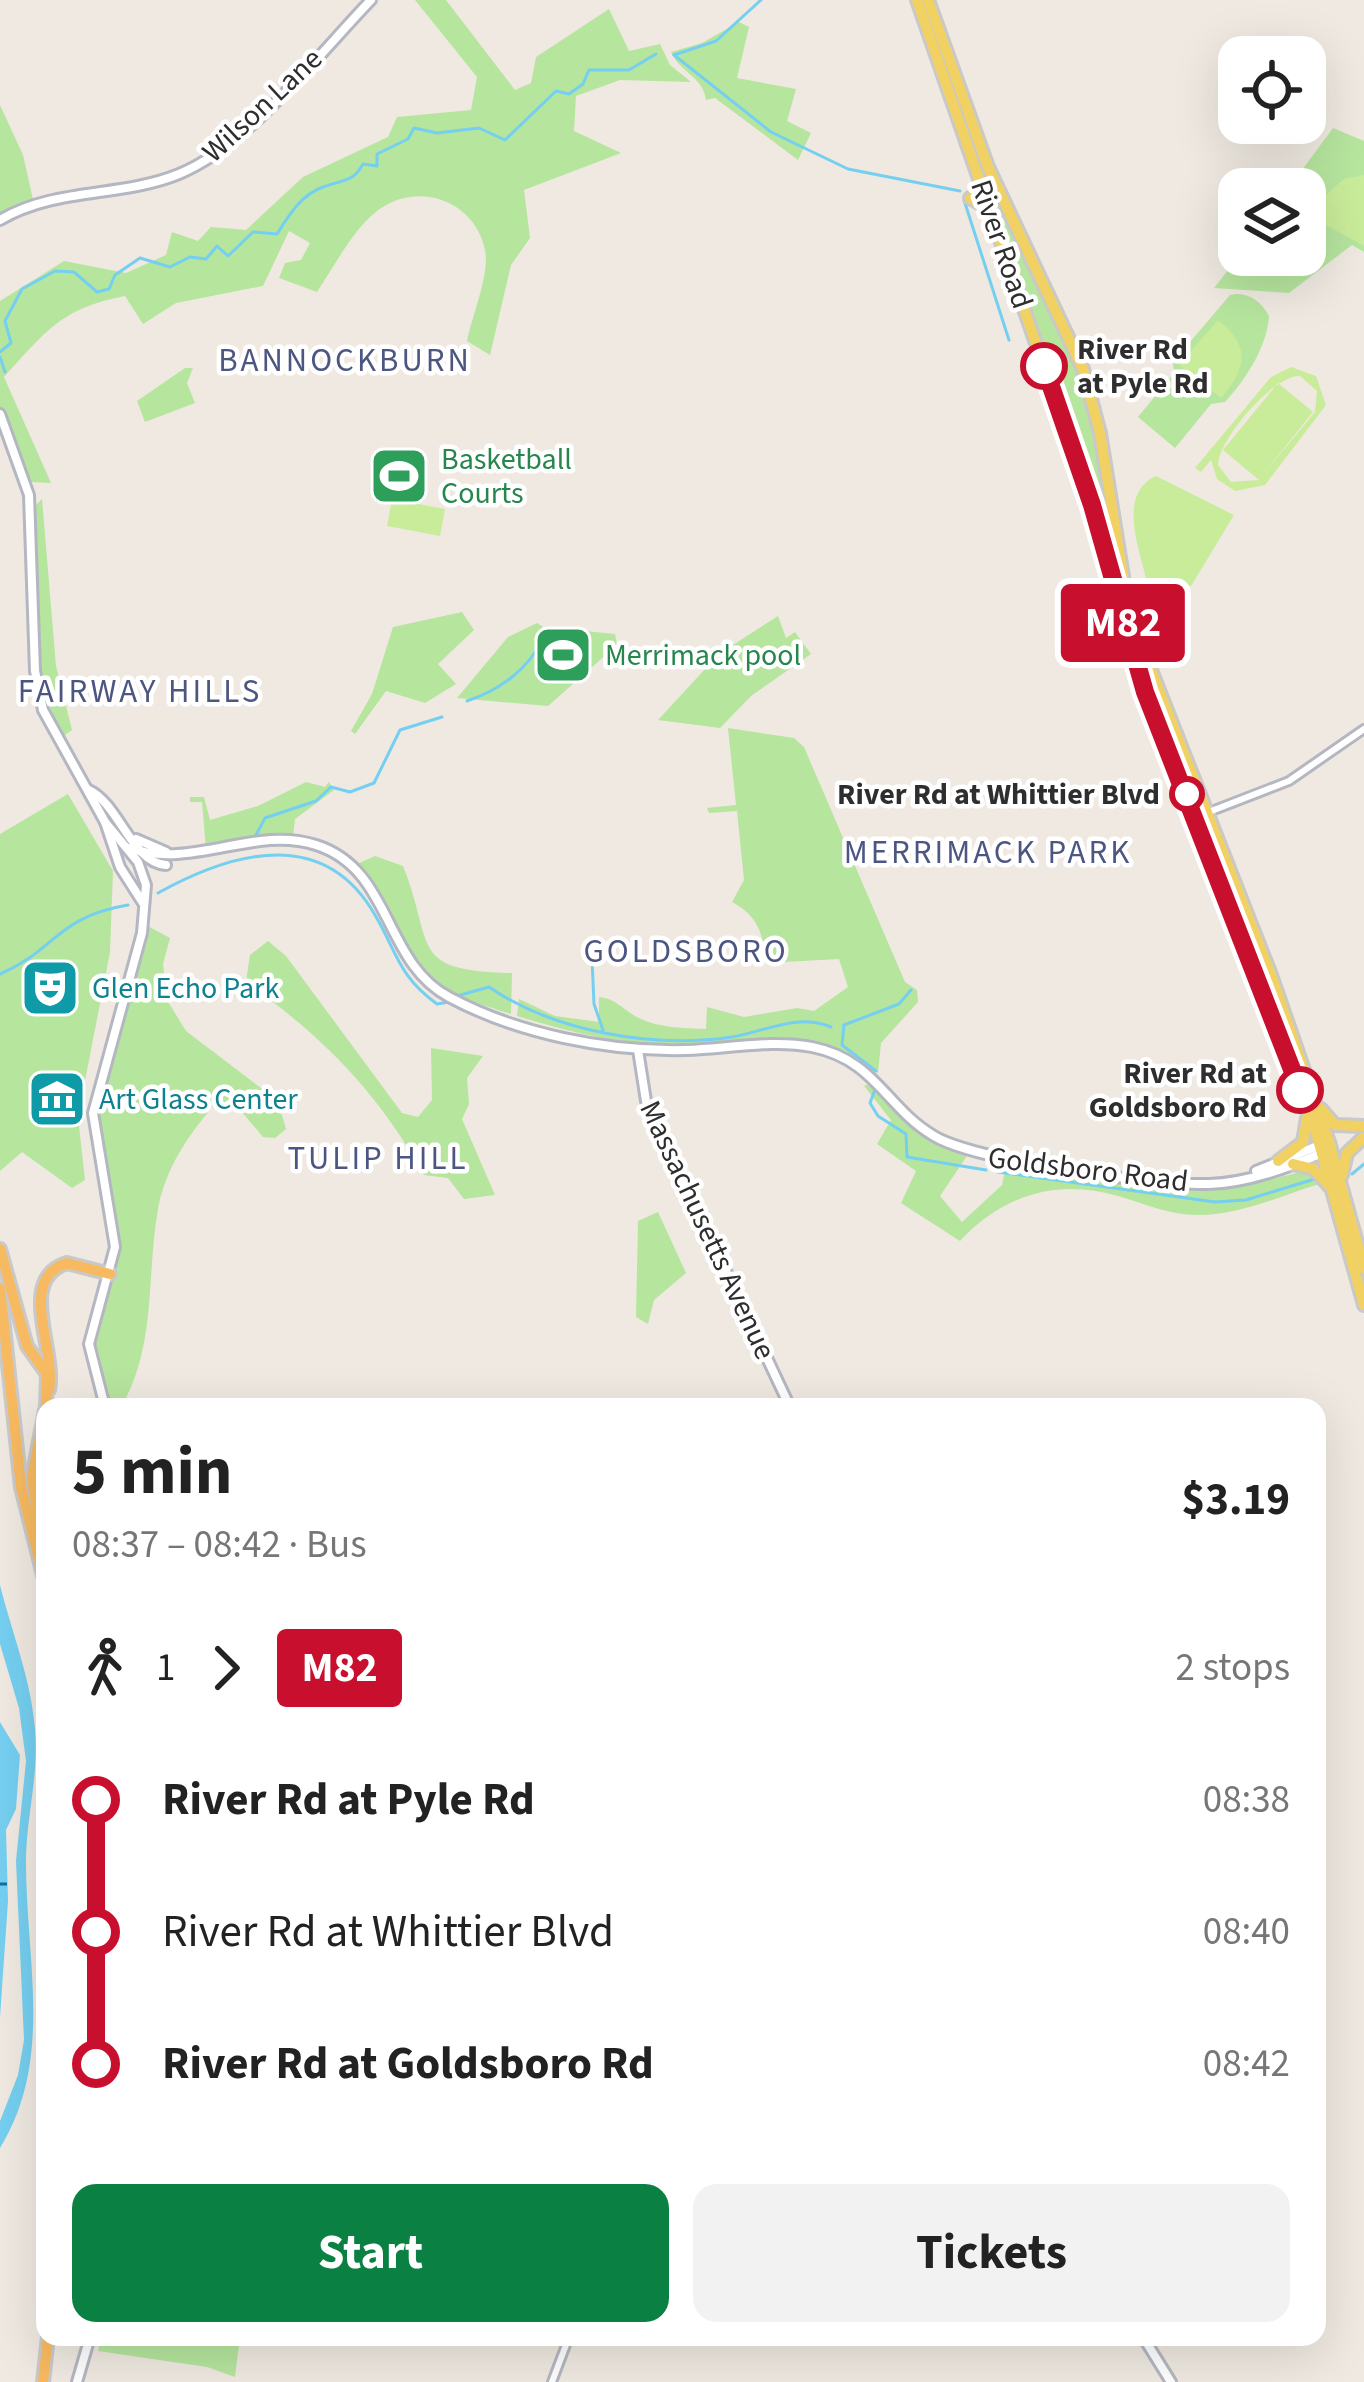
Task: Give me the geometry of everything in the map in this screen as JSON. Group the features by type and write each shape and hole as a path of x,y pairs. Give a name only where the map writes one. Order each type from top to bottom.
{"highway":[{"path":"0,1249 25,1338 45,1368 49,1390"},
{"path":"47,1398 52,1363 39,1297 50,1271 68,1263 110,1274"},
{"path":"0,1289 16,1448 36,1541"},
{"path":"25,1338 41,1347 46,1330"},
{"path":"16,1448 26,1460 36,1445"},
{"path":"36,1454 32,1496 36,1515"},
{"path":"43,2382 47,2346"}],"main road":[{"name":"Wilson Lane","path":"0,220 48,199 158,181 207,160 371,0"},
{"name":"River Road","path":"917,0 1092,505 1129,644 1307,1080 1364,1268"},
{"name":"River Road","path":"928,0 988,167 1083,369 1099,426 1129,614 1306,1105 1326,1147 1364,1305"},
{"path":"988,167 1005,181"},
{"path":"970,198 980,199 990,211"},
{"path":"0,414 29,494 39,694 105,822 116,858 146,910"},
{"path":"87,790 103,799 132,843 146,882 146,910 93,1113 113,1223 110,1274 89,1344 103,1398"},
{"path":"105,822 153,863 166,865"},
{"name":"Goldsboro Road","path":"146,882 166,865 191,856 277,840 334,853 370,884 412,967 452,999 585,1042 638,1049 809,1046 868,1071 923,1130 969,1153 1184,1183 1244,1178 1293,1164 1326,1147"},
{"path":"116,858 120,848 132,843 191,856"},
{"name":"Goldsboro Road","path":"144,853 191,856"},
{"path":"128,880 146,882"},
{"name":"Massachusetts Avenue","path":"638,1049 646,1101 786,1398"},
{"path":"1307,1080 1333,1123 1364,1132 1342,1165 1346,1202"},
{"path":"1278,1161 1306,1137 1306,1105"},
{"name":"Goldsboro Road","path":"1244,1178 1278,1161 1364,1132"},
{"path":"1293,1164 1320,1173 1334,1193"},
{"path":"77,2382 87,2346"},
{"path":"1149,2346 1171,2382"}],"street":[{"path":"1202,816 1289,781 1364,729"},
{"path":"552,2382 566,2346"}],"green space":[{"path":"415,0 446,0 515,90 531,83 536,57 609,9 629,51 660,44 670,65 691,82 620,80 576,96 574,131 621,153 524,190 530,238 511,265 490,355 467,341 485,271 479,233 470,218 442,200 409,197 368,219 317,292 279,278 285,263 301,260 310,243 289,231 263,286 176,303 143,324 125,296 85,307 57,324 4,377 51,483 30,482 0,408 0,301 64,261 126,273 166,255 172,232 198,241 211,227 246,230 303,177 388,137 397,117 471,110 477,77"},
{"path":"739,22 749,27 737,78 796,89 787,121 811,133 798,160 715,98 706,100 701,85 671,52 702,43"},
{"path":"0,105 23,155 34,204 0,220"},
{"path":"1333,128 1364,141 1364,252 1352,245 1326,265 1326,168 1303,168 1326,144"},
{"path":"1364,175 1364,246 1326,225 1326,195 1344,179"},
{"path":"988,192 1039,276 1082,383 1099,443 1123,598 1185,771 1137,659"},
{"path":"1223,276 1311,276 1289,293 1214,288"},
{"path":"1230,295 1248,296 1266,311 1264,339 1233,393 1225,402 1211,404 1175,448 1138,417 1174,373 1173,362"},
{"path":"1218,320 1236,339 1242,358 1221,398 1179,365"},
{"path":"1291,367 1316,376 1326,405 1265,485 1235,491 1217,479 1211,460 1201,472 1195,468 1271,377","holes":["1300,376 1317,391 1315,412 1260,478 1313,412 1279,384","1275,386 1223,450 1259,480 1231,482 1218,465 1220,454 1237,425"]},
{"path":"185,368 193,368 187,383 195,403 145,422 137,401"},
{"path":"1156,476 1234,515 1191,586 1146,578 1134,507 1144,484"},
{"path":"42,499 56,666 72,730 62,737 40,683 34,507"},
{"path":"392,499 445,509 440,536 387,526"},
{"path":"462,612 474,630 438,664 456,684 425,703 386,691 355,734 351,731 372,694 393,627"},
{"path":"778,616 786,638 795,632 811,654 751,696 720,728 658,720 719,654"},
{"path":"537,623 543,627 533,640 575,630 615,634 617,645 548,706 457,698 508,637"},
{"path":"728,728 794,738 804,747 905,982 917,990 918,1002 881,1043 878,1073 854,1056 799,1040 636,1043 517,1016 519,999 555,1016 599,1022 599,997 652,1023 706,1029 707,1007 744,1017 797,1008 814,1011 848,987 839,959 765,963 758,927 732,902 744,880 737,811 709,813 707,808 736,805"},
{"path":"306,782 325,787 329,782 334,790 295,819 293,837 206,849 202,802 190,802 190,797 204,797 210,820 258,806"},
{"name":"Glen Echo Park","path":"68,794 113,871 110,952 78,1117 85,1180 72,1188 22,1152 0,1171 0,834"},
{"path":"375,856 403,866 424,934 440,959 455,967 512,973 511,1014 460,996 420,968 377,890 357,864"},
{"path":"144,924 170,938 163,964 167,1000 186,1031 278,1101 286,1129 275,1138 263,1137 241,1111 215,1104 187,1140 166,1180 158,1209 145,1335 125,1398 103,1398 89,1344 115,1247 93,1113"},
{"path":"268,941 286,956 402,1113 418,1117 432,1100 431,1048 483,1056 467,1078 469,1104 462,1119 495,1195 464,1199 448,1178 424,1175 387,1117 346,1068 246,982 250,955"},
{"path":"877,1080 923,1130 969,1153 940,1196 962,1222 1002,1185 1007,1160 1190,1189 1236,1188 1305,1171 1323,1183 1246,1208 1198,1215 1096,1191 1053,1190 994,1212 960,1241 901,1203 916,1171 877,1144 891,1120 864,1086"},
{"path":"658,1212 686,1273 654,1300 648,1324 636,1317 638,1221"},
{"path":"99,2346 239,2346 235,2377 207,2367 98,2351"}],"water":[{"path":"0,1585 30,1692 36,1745 26,1858 32,2043 17,2114 0,2148 0,2121 18,2075 24,2040 16,1861 26,1761 19,1708 0,1644"},
{"path":"0,1722 20,1755 16,1809 6,1830 8,1901 0,2017"}],"waterway":[{"path":"674,55 716,41 761,0"},
{"path":"0,352 11,343 5,321 22,289 55,271 74,272 97,292 109,289 115,275 140,258 170,267 190,257 206,259 217,246 228,256 253,232 277,234 315,190 351,178 363,164 377,166 377,154 408,139 414,128 437,133 479,128 505,140 556,91 569,94 583,84 589,70 629,70 656,54"},
{"path":"674,55 771,132 848,169 960,191"},
{"path":"964,200 1009,340"},
{"path":"0,357 5,372"},
{"path":"467,701 512,677 543,638"},
{"path":"256,835 265,818 316,801 331,787 350,792 374,783 400,730 442,717"},
{"path":"158,893 247,858 304,858 330,868 354,887 414,983 437,1004 449,1002"},
{"path":"0,974 70,926 128,905"},
{"path":"592,958 594,1004 603,1030"},
{"path":"457,996 489,987 543,1015 637,1038 732,1037 794,1022 831,1027"},
{"path":"844,1025 899,1004 911,990"},
{"path":"844,1025 842,1045 876,1071"},
{"path":"876,1087 870,1103 878,1116 906,1134 907,1157 986,1170"},
{"path":"1352,1174 1364,1164"},
{"path":"998,1172 1215,1202 1246,1200 1318,1178"}],"ferry route":[{"path":"0,1884 7,1884"}],"bus line":[{"name":"M82","path":"1044,366 1092,505 1145,692 1261,979 1300,1090"}],"place":[{"name":"River Rd at Pyle Rd","path":"1044,366"},
{"name":"Basketball Courts","path":"399,476"},
{"name":"Merrimack pool","path":"563,655"},
{"name":"River Rd at Whittier Blvd","path":"1187,794"},
{"name":"Glen Echo Park","path":"50,988"},
{"name":"River Rd at Goldsboro Rd","path":"1300,1090"},
{"name":"Art Glass Center","path":"57,1099"}],"district":[{"name":"BANNOCKBURN","path":"345,359"},
{"name":"FAIRWAY HILLS","path":"140,690"},
{"name":"MERRIMACK PARK","path":"988,851"},
{"name":"GOLDSBORO","path":"686,950"},
{"name":"TULIP HILL","path":"378,1157"}]}
